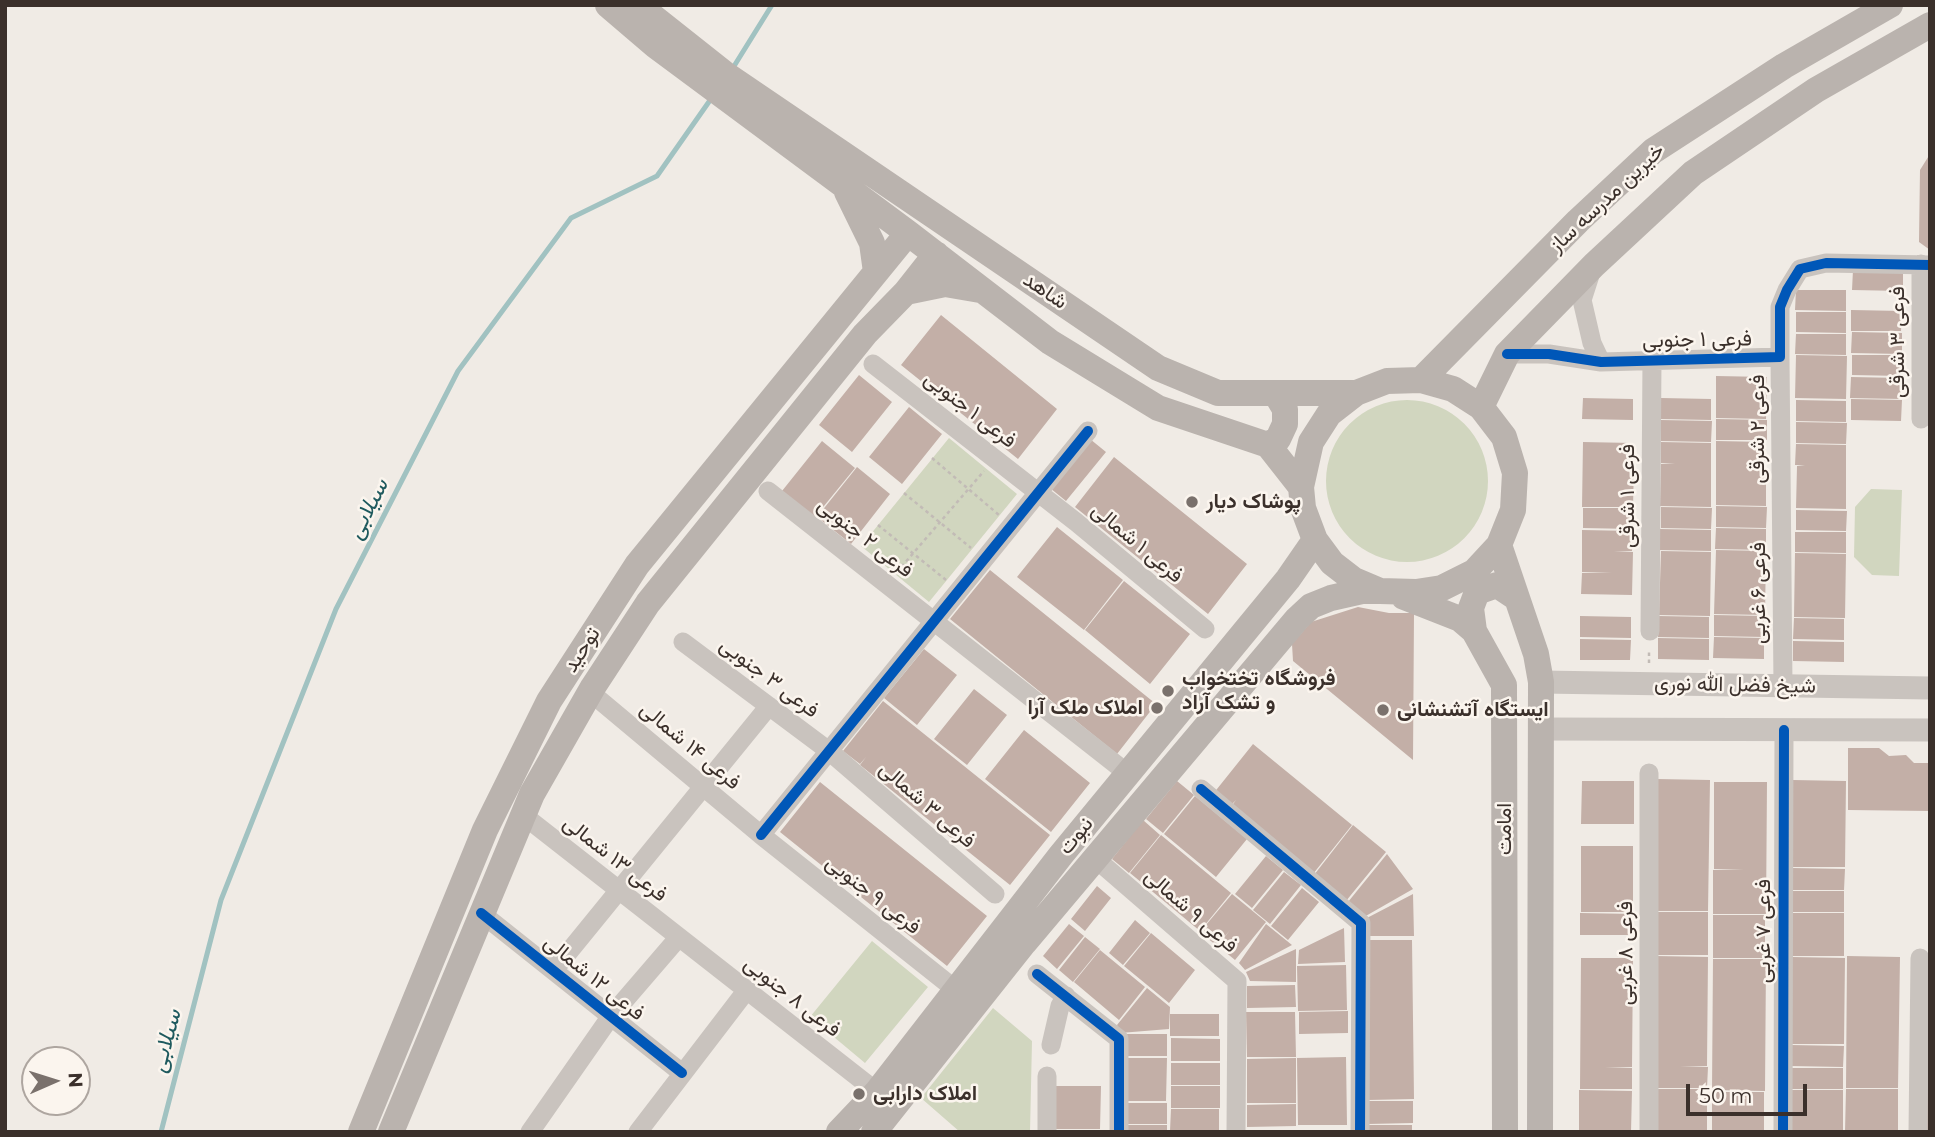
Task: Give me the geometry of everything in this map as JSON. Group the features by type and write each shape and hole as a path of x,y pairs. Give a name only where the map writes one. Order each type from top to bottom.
{"main road":[{"path":"608,5 664,39 759,110"},
{"path":"638,5 664,39"},
{"name":"خیرین مدرسه ساز","path":"1421,380 1578,221 1653,151 1784,66 1889,5"},
{"name":"خیرین مدرسه ساز","path":"1481,407 1507,354 1594,265 1693,173 1816,90 1930,25"},
{"name":"شاهد","path":"759,110 842,184 1050,342 1158,408 1268,444"},
{"name":"شاهد","path":"759,110 1158,368 1219,393 1356,393"},
{"path":"842,184 872,243 876,272"},
{"name":"توحید","path":"361,1132 485,830 563,678 637,565 908,233"},
{"name":"توحید","path":"391,1132 523,816 590,692 648,603 865,334 906,292 936,254"},
{"path":"906,292 944,284 982,290"},
{"path":"1456,345 1453,366 1459,380 1477,384 1494,380"},
{"path":"1287,579 1295,578 1309,584 1312,591 1311,606 1362,591 1383,592 1442,588 1474,572 1499,545 1513,510 1515,473 1504,437 1481,407 1453,389 1421,380 1387,381 1356,393 1329,414 1311,442 1301,487 1303,509 1315,540 1332,563 1354,580 1383,592"},
{"path":"1276,394 1284,409 1285,424 1278,439 1268,444 1301,487"},
{"name":"نبوت","path":"839,1132 877,1092 1127,773 1287,579 1315,540"},
{"name":"امامت","path":"1499,545 1536,654 1541,682 1540,1132"},
{"path":"1474,631 1471,608 1477,592 1497,584 1516,597"},
{"name":"امامت","path":"1383,592 1440,609 1460,619 1474,631 1504,685 1505,1132"},
{"name":"نبوت","path":"874,1132 1245,677 1311,606"},
{"path":"424,978 449,990"}],"street":[{"name":"فرعی ۱ جنوبی","path":"1507,354 1549,354 1601,362 1780,357 1780,307 1800,269 1826,263 1925,265"},
{"path":"1594,265 1582,300 1592,343 1601,362"},
{"name":"فرعی ۳ شرقی","path":"1921,419 1925,265"},
{"name":"فرعی ۲ شرقی","path":"1780,357 1781,500"},
{"name":"فرعی ۱ شرقی","path":"1650,631 1652,360"},
{"name":"فرعی ۱ جنوبی","path":"873,364 1039,492"},
{"path":"761,835 1088,431"},
{"name":"فرعی ۲ جنوبی","path":"768,491 1127,773"},
{"name":"فرعی ۱ شمالی","path":"1039,492 1205,629"},
{"name":"فرعی ۶ غربی","path":"1781,500 1783,686"},
{"name":"فرعی ۳ جنوبی","path":"682,642 829,751"},
{"name":"شیخ فضل الله نوری","path":"1541,682 1930,688"},
{"name":"فرعی ۱۴ شمالی","path":"590,692 761,835"},
{"path":"554,970 769,706"},
{"name":"شیخ فضل الله نوری","path":"1541,729 1930,730"},
{"name":"فرعی ۷ غربی","path":"1783,1132 1784,730"},
{"name":"فرعی ۳ شمالی","path":"829,751 995,894"},
{"name":"فرعی ۸ غربی","path":"1649,773 1649,1132"},
{"path":"1201,789 1361,923 1360,1132"},
{"name":"فرعی ۱۳ شمالی","path":"523,816 679,937"},
{"name":"فرعی ۹ جنوبی","path":"761,835 956,990"},
{"name":"فرعی ۹ شمالی","path":"1096,859 1237,981 1236,1132"},
{"name":"فرعی ۱۲ شمالی","path":"481,914 682,1073"},
{"path":"530,1132 540,1114 611,1016 679,937"},
{"name":"فرعی ۸ جنوبی","path":"679,937 877,1092"},
{"path":"1918,1132 1920,958"},
{"path":"1037,974 1119,1039 1119,1132"},
{"path":"638,1132 746,991"},
{"path":"1051,1045 1060,1006 1066,996"},
{"path":"1047,1076 1047,1132"}],"path":[{"path":"932,458 1000,516"},
{"path":"887,584 995,458"},
{"path":"904,493 985,559"},
{"path":"878,525 947,581"},
{"path":"1648,684 1650,631"}],"green space":[{"path":"1407,400 1438,407 1464,424 1481,450 1488,481 1481,512 1464,538 1438,555 1407,562 1376,555 1350,538 1333,512 1326,481 1333,450 1350,424 1376,407"},
{"path":"949,438 1017,494 929,602 861,546"},
{"path":"1871,489 1902,490 1899,576 1872,575 1854,557 1855,507"},
{"path":"872,941 928,987 865,1063 810,1017"},
{"path":"993,1008 1032,1041 1030,1132 960,1132 921,1098"}],"building":[{"path":"1930,154 1930,250 1919,242 1920,170"},
{"path":"1853,270 1903,271 1903,291 1852,290"},
{"path":"1796,290 1846,290 1846,311 1795,310"},
{"path":"1851,310 1902,311 1901,331 1851,331"},
{"path":"1796,312 1846,312 1846,333 1796,332"},
{"path":"941,315 1057,409 1018,459 901,365"},
{"path":"1852,332 1902,333 1902,354 1851,353"},
{"path":"1796,334 1846,334 1846,355 1795,354"},
{"path":"1796,355 1847,356 1846,399 1795,398"},
{"path":"1852,355 1902,355 1902,376 1852,375"},
{"path":"859,375 892,402 852,452 819,425"},
{"path":"1716,376 1767,377 1766,419 1716,418"},
{"path":"1851,377 1901,378 1901,399 1850,398"},
{"path":"1583,398 1633,399 1633,420 1582,419"},
{"path":"1661,398 1711,399 1711,420 1661,419"},
{"path":"1851,399 1902,400 1901,421 1851,420"},
{"path":"1796,400 1846,401 1846,422 1796,421"},
{"path":"909,407 942,434 902,484 869,457"},
{"path":"1716,419 1767,420 1767,440 1716,440"},
{"path":"1661,420 1712,421 1711,442 1661,441"},
{"path":"1796,422 1847,423 1846,444 1796,443"},
{"path":"1090,439 1106,452 1066,501 1050,488"},
{"path":"822,441 855,468 815,517 782,491"},
{"path":"1716,441 1766,442 1766,506 1716,505"},
{"path":"1583,442 1633,443 1633,464 1624,465 1634,465 1633,507 1582,507"},
{"path":"1661,442 1711,443 1711,507 1660,506 1661,464 1675,463 1661,463"},
{"path":"1796,444 1846,445 1846,509 1796,508 1797,466 1805,465 1795,465"},
{"path":"1114,457 1247,564 1208,614 1075,507"},
{"path":"857,467 890,494 851,544 817,517"},
{"path":"1716,506 1767,507 1766,528 1716,527"},
{"path":"1661,507 1712,508 1711,529 1661,528"},
{"path":"1583,508 1633,508 1633,529 1583,528"},
{"path":"1796,510 1847,511 1846,531 1796,530"},
{"path":"1057,527 1123,580 1084,630 1017,577"},
{"path":"1716,528 1766,529 1766,550 1715,549"},
{"path":"1660,529 1711,530 1711,551 1660,550"},
{"path":"1582,530 1633,531 1632,551 1614,551 1633,552 1632,595 1581,594 1582,573 1612,573 1582,572"},
{"path":"1795,532 1846,532 1846,553 1795,552"},
{"path":"1716,550 1766,551 1765,615 1714,614"},
{"path":"1661,551 1711,552 1710,616 1659,615"},
{"path":"1795,553 1846,554 1845,618 1794,617"},
{"path":"990,570 1156,704 1117,754 950,619"},
{"path":"1124,581 1190,634 1150,684 1085,630"},
{"name":"ایستگاه آتشنشانی","path":"1358,607 1389,613 1414,613 1413,760 1293,661 1292,644 1311,622"},
{"path":"1714,615 1764,616 1764,637 1714,636"},
{"path":"1580,616 1631,617 1631,638 1580,637"},
{"path":"1659,616 1709,617 1709,638 1658,637"},
{"path":"1794,618 1844,619 1844,640 1793,639"},
{"path":"1714,637 1764,638 1764,659 1713,658"},
{"path":"1658,638 1709,639 1709,660 1658,659"},
{"path":"1580,639 1631,640 1630,660 1580,660"},
{"path":"1793,641 1844,642 1844,662 1793,661"},
{"path":"924,649 957,675 917,725 884,698"},
{"path":"974,689 1007,715 967,765 934,739"},
{"path":"883,701 1050,835 1010,885 860,765 866,757 860,764 843,751"},
{"path":"1024,730 1090,783 1051,832 985,779"},
{"path":"1253,744 1352,825 1313,874 1230,808 1236,800 1229,807 1213,794"},
{"path":"1848,748 1879,748 1889,756 1906,755 1914,763 1930,763 1930,811 1848,810"},
{"path":"1657,779 1710,780 1708,911 1656,911"},
{"path":"1793,780 1846,781 1845,867 1792,867"},
{"path":"1177,781 1194,795 1163,833 1146,819"},
{"path":"1582,781 1634,781 1634,824 1581,824"},
{"path":"820,782 987,916 947,966 780,832"},
{"path":"1714,782 1767,782 1766,914 1713,914 1713,870 1744,870 1714,869"},
{"path":"1195,796 1247,839 1216,877 1164,834"},
{"path":"1143,820 1160,835 1129,873 1112,859"},
{"path":"1353,825 1386,852 1346,901 1314,875"},
{"path":"1161,835 1231,893 1200,931 1130,873"},
{"path":"1581,846 1633,846 1633,912 1581,912"},
{"path":"1387,854 1413,889 1364,917 1348,902"},
{"path":"1266,856 1283,870 1252,908 1235,894"},
{"path":"1792,868 1845,869 1844,890 1792,890"},
{"path":"1284,872 1301,885 1270,924 1253,910"},
{"path":"1097,886 1111,898 1085,931 1071,919"},
{"path":"1302,888 1319,902 1288,940 1271,926"},
{"path":"1792,891 1844,891 1844,912 1792,912"},
{"path":"1232,894 1266,922 1235,960 1218,946 1230,930 1217,946 1200,932"},
{"path":"1413,894 1414,936 1366,936 1365,919"},
{"path":"1656,912 1708,912 1708,955 1656,955"},
{"path":"1580,913 1633,914 1633,935 1580,935"},
{"path":"1792,913 1844,913 1844,956 1792,956"},
{"path":"1713,915 1765,915 1765,958 1713,958"},
{"path":"1135,920 1150,933 1123,965 1109,953"},
{"path":"1069,924 1084,936 1057,969 1043,956"},
{"path":"1266,924 1292,945 1245,970 1239,963"},
{"path":"1344,928 1345,962 1298,964 1299,950"},
{"path":"1151,933 1195,970 1169,1003 1124,966"},
{"path":"1085,937 1100,949 1073,982 1059,970"},
{"path":"1366,940 1412,940 1414,1099 1368,1100"},
{"path":"1296,949 1296,982 1250,981 1246,972"},
{"path":"1100,950 1145,987 1119,1020 1074,982"},
{"path":"1656,956 1708,957 1707,1066 1680,1066 1708,1067 1707,1088 1655,1088"},
{"path":"1847,956 1900,957 1898,1088 1846,1088"},
{"path":"1792,957 1845,958 1844,1044 1791,1044"},
{"path":"1581,958 1633,958 1632,1067 1605,1067 1632,1068 1632,1089 1580,1089"},
{"path":"1713,959 1766,959 1765,1091 1712,1090"},
{"path":"1346,965 1347,1010 1298,1011 1297,966"},
{"path":"1295,985 1296,1007 1247,1008 1247,986"},
{"path":"1147,988 1170,1007 1169,1029 1120,1033 1117,1025"},
{"path":"1348,1011 1348,1033 1299,1034 1299,1012"},
{"path":"1246,1012 1295,1012 1296,1057 1247,1057"},
{"path":"1170,1014 1219,1014 1219,1036 1170,1036"},
{"path":"1122,1034 1167,1034 1167,1056 1122,1056"},
{"path":"1171,1038 1220,1039 1220,1061 1171,1061"},
{"path":"1791,1045 1844,1046 1843,1067 1791,1066"},
{"path":"1346,1057 1347,1125 1298,1125 1297,1058"},
{"path":"1122,1058 1167,1058 1166,1101 1122,1101"},
{"path":"1296,1058 1296,1103 1247,1103 1247,1059"},
{"path":"1171,1063 1220,1063 1220,1085 1171,1085"},
{"path":"1791,1068 1843,1068 1843,1089 1791,1089"},
{"path":"1056,1086 1101,1086 1100,1129 1055,1129"},
{"path":"1171,1086 1220,1086 1220,1108 1171,1108"},
{"path":"1655,1089 1707,1089 1707,1132 1655,1132"},
{"path":"1846,1089 1898,1089 1898,1132 1845,1132"},
{"path":"1922,1089 1930,1089 1930,1132 1921,1132"},
{"path":"1579,1090 1632,1091 1631,1132 1579,1132"},
{"path":"1791,1090 1843,1090 1843,1132 1791,1132"},
{"path":"1712,1092 1764,1092 1764,1132 1712,1132"},
{"path":"1367,1101 1413,1101 1413,1123 1368,1124"},
{"path":"1122,1103 1167,1103 1167,1124 1122,1124"},
{"path":"1296,1104 1296,1126 1247,1127 1247,1105"},
{"path":"1171,1109 1219,1109 1219,1131 1170,1131"},
{"path":"1122,1125 1167,1125 1167,1132 1122,1132"},
{"path":"1366,1125 1412,1125 1412,1132 1366,1132"}],"waterway":[{"name":"سیلابی","path":"731,71 772,5"},
{"name":"سیلابی","path":"161,1132 221,900 336,609 458,371 571,218 657,176 713,96"}],"cycle path":[{"path":"1507,354 1549,354 1601,362 1780,357 1780,307 1800,269 1826,263 1930,265"},
{"path":"761,835 1088,431"},
{"path":"1783,1132 1784,730"},
{"path":"1201,789 1361,923 1360,1132"},
{"path":"481,913 682,1073"},
{"path":"1037,974 1119,1039 1119,1132"}],"place":[{"name":"پوشاک دیار","path":"1192,502"},
{"name":"فروشگاه تختخواب و تشک آراد","path":"1168,691"},
{"name":"املاک ملک آرا","path":"1157,708"},
{"name":"ایستگاه آتشنشانی","path":"1383,710"},
{"name":"املاک دارابی","path":"859,1094"}]}
